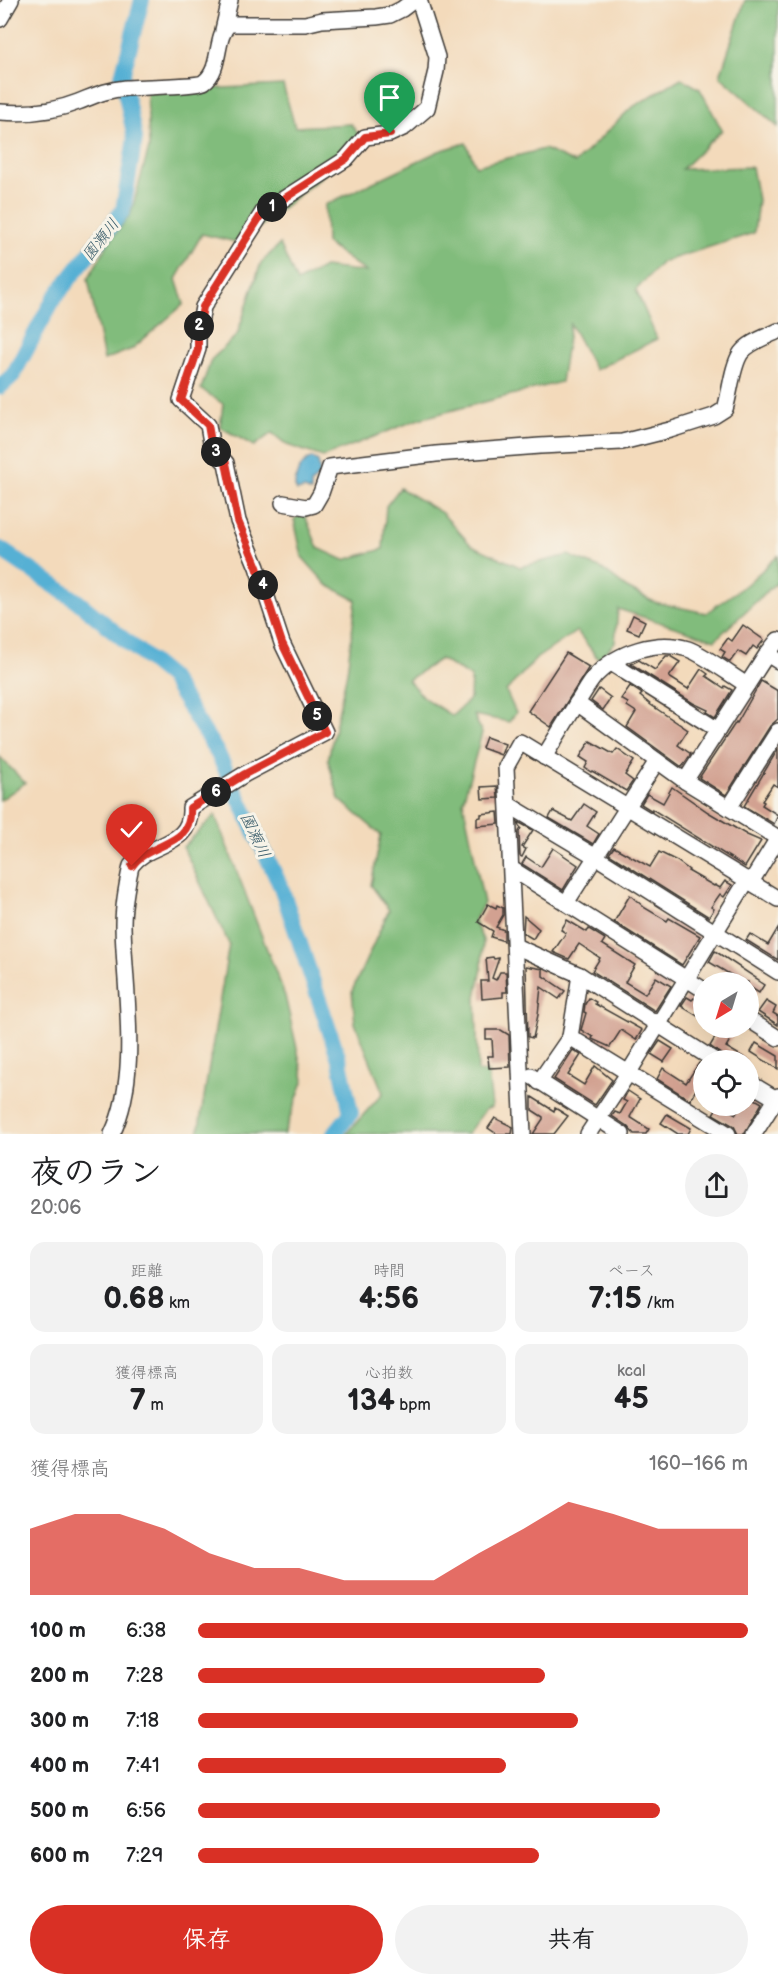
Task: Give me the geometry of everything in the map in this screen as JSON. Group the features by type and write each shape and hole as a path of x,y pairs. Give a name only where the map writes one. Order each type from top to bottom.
{"street":[{"path":"0,19 11,0"},
{"path":"0,112 26,114 57,108 107,90 155,86 195,86 205,82 215,62 230,0"},
{"path":"223,30 229,24 305,24 322,20 390,15 414,0"},
{"path":"112,1134 122,1107 128,1066 123,923 132,866 139,858 173,840 184,831 188,824 190,808 245,774 325,732 282,643 257,567 238,521 226,463 212,448 208,425 181,400 198,349 203,307 263,212 346,159 365,137 390,134 405,127 427,108 437,57 419,0"},
{"path":"283,503 306,507 314,505 330,467 436,454 622,442 703,419 725,409 741,352 753,343 778,331"},
{"path":"685,781 747,685 773,657 778,640"},
{"path":"544,757 596,675 611,663 636,649 663,645 689,649 747,685"},
{"path":"611,663 718,730"},
{"path":"577,703 685,781 778,838 715,932 588,1134"},
{"path":"729,808 778,731"},
{"path":"523,1134 506,767 520,742 778,899"},
{"path":"566,903 657,761"},
{"path":"508,805 596,857 778,972"},
{"path":"512,869 693,983"},
{"path":"515,946 580,975 697,1050"},
{"path":"539,1082 570,1037 580,975"},
{"path":"759,1026 778,1038"},
{"path":"570,1037 728,1134"},
{"path":"520,1070 622,1134"},
{"path":"754,1134 778,1098 759,1088"}],"green space":[{"path":"745,0 778,0 778,127 720,76"},
{"path":"681,78 700,89 722,130 682,169 752,167 758,200 754,233 662,262 636,290 657,339 595,370 570,324 561,382 419,419 323,457 287,445 272,433 254,446 220,427 223,404 201,389 211,360 237,335 261,263 280,244 297,282 324,267 366,272 326,243 325,205 439,151 466,143 476,166 544,149 575,163 631,108"},
{"path":"283,85 295,127 351,124 364,142 240,243 202,234 176,279 184,304 132,349 104,360 88,279 108,244 131,213 149,148 147,92"},
{"path":"400,488 442,513 471,545 520,567 568,555 602,569 627,588 654,602 706,613 747,584 778,556 778,581 715,640 618,609 615,642 599,660 577,631 537,658 506,691 516,713 509,722 474,715 482,733 463,801 484,903 474,921 483,940 482,968 476,997 478,1072 488,1072 492,1107 485,1110 467,1134 346,1134 383,1093 355,1023 352,991 389,910 371,885 381,835 339,799 328,760 347,672 356,600 327,585 302,557 294,519 304,513 318,548 344,560 383,549 386,506","holes":["440,659 471,677 470,699 452,716 424,698 408,680"]},
{"path":"0,757 25,783 0,800"},
{"path":"215,815 285,996 304,1079 284,1134 198,1134 229,944 183,847"}],"water":[{"path":"312,458 318,461 320,474 311,484 311,492 305,489 297,491 295,483 297,474 304,463"}],"building":[{"path":"633,615 645,621 639,634 627,629"},
{"path":"743,625 764,640 757,649 753,646 746,656 738,651 730,662 722,657 725,652 720,649 728,638 732,641"},
{"path":"566,653 589,667 551,727 528,711"},
{"path":"666,656 680,662 669,677 688,689 701,669 708,674 706,676 724,688 725,686 732,690 715,717 707,712 708,710 631,664 639,660 655,670"},
{"path":"761,681 778,691 778,719 770,726 726,795 699,778 737,723"},
{"path":"630,686 642,694 640,696 651,705 688,730 678,745 691,754 682,767 627,727 636,712 621,699"},
{"path":"599,689 611,698 603,710 591,701"},
{"path":"486,737 505,744 501,755 482,748"},
{"path":"590,741 613,754 617,749 634,761 625,775 633,781 626,791 585,768 588,762 580,757"},
{"path":"778,749 778,787 773,784 762,801 764,802 762,805 778,815 774,824 744,806"},
{"path":"497,786 498,798 482,799 481,787"},
{"path":"672,787 708,812 761,841 745,867 641,804 647,794 663,803"},
{"path":"584,804 596,812 587,826 599,834 593,844 549,818 553,811 572,821"},
{"path":"498,812 499,824 477,826 477,818 481,817 481,814"},
{"path":"518,822 533,830 522,847 526,849 522,857 520,856 519,832 521,828"},
{"path":"614,847 650,867 659,852 677,861 688,871 714,886 720,888 725,881 732,885 724,897 720,894 711,907 714,909 709,917 609,854"},
{"path":"553,848 578,865 563,890 522,864 526,857 541,867"},
{"path":"630,895 645,908 667,921 669,918 700,936 682,965 614,922"},
{"path":"488,904 496,908 497,905 503,908 503,915 496,927 504,930 504,941 491,937 493,931 478,922"},
{"path":"524,916 539,929 533,939 523,933"},
{"path":"567,920 605,939 602,944 635,965 625,982 645,994 656,977 671,986 655,1011 592,971 600,958 579,944 569,959 553,952 566,933 561,930"},
{"path":"778,928 778,960 746,940 750,934 768,945"},
{"path":"715,951 747,972 726,972 709,962"},
{"path":"493,957 494,959 499,958 492,978 496,980 500,972 506,972 507,992 503,992 503,997 482,999 481,981 488,981 486,958"},
{"path":"526,966 543,969 543,976 565,991 559,999 541,987 533,1038 528,1037"},
{"path":"759,982 764,985 759,993"},
{"path":"687,997 693,999 693,1013 681,1006"},
{"path":"589,998 596,1002 595,1004 642,1030 636,1040 621,1030 610,1047 592,1039 593,1037 581,1030 586,1013 584,1012 585,1004"},
{"path":"766,1001 776,1007 773,1013 778,1016 778,1025 759,1013"},
{"path":"486,1030 501,1030 509,1035 510,1067 489,1068 488,1056 493,1056 492,1039 486,1039"},
{"path":"715,1038 731,1038 726,1047 731,1050 715,1050 710,1046"},
{"path":"660,1041 673,1049 664,1062 651,1054"},
{"path":"756,1043 778,1056 778,1069 759,1057 759,1050 752,1050"},
{"path":"573,1050 581,1055 568,1075 584,1085 595,1066 612,1080 595,1105 554,1079"},
{"path":"663,1068 686,1083 693,1072 693,1095 690,1100 657,1079"},
{"path":"628,1091 640,1099 630,1117 649,1129 646,1134 634,1134 612,1116 615,1112 620,1114 627,1102 623,1100"},
{"path":"532,1097 554,1111 555,1108 568,1116 554,1134 533,1134 543,1117 532,1110"},
{"path":"667,1114 691,1128 688,1134 678,1134 661,1123"},
{"path":"716,1116 754,1116 744,1134 738,1134 734,1126"},
{"path":"495,1118 513,1127 512,1134 497,1134 488,1128"}],"waterway":[{"name":"園瀬川","path":"0,387 13,375 53,300 123,210 135,138 122,76 142,0"},
{"name":"園瀬川","path":"0,549 77,601 170,677 218,754 281,887 340,1062 351,1113 334,1134"}],"route":[{"path":"132,866 134,861 173,840 184,831 188,824 190,808 245,774 325,732 282,643 257,567 238,521 226,463 212,448 208,425 181,400 198,349 203,307 263,212 346,159 365,137 390,134"}]}
